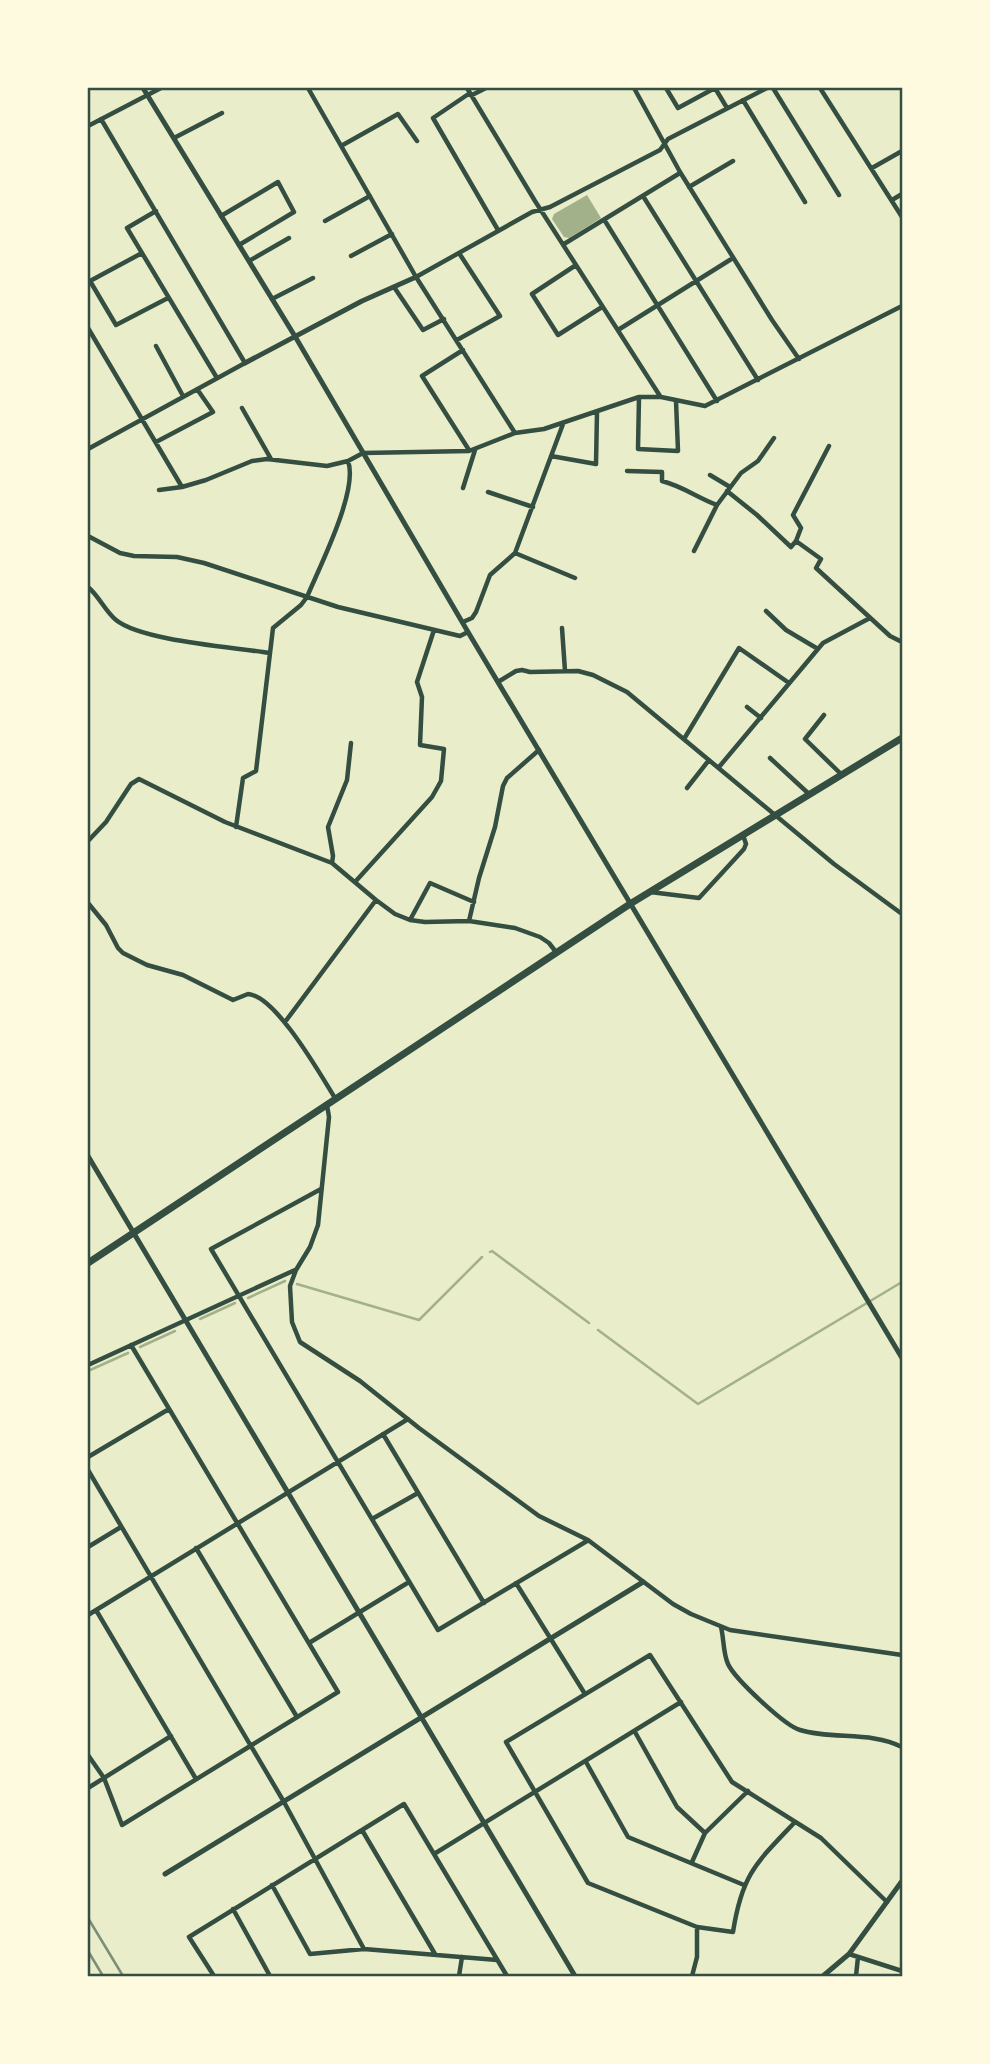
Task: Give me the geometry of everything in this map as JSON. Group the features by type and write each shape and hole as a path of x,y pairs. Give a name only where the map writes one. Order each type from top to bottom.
{"main road":[{"path":"88,1263 630,904 902,738"}],"street":[{"path":"143,88 296,338 468,632 902,1358"},
{"path":"88,126 161,88"},
{"path":"308,88 416,277 515,433"},
{"path":"486,88 470,92 433,118 499,230"},
{"path":"634,88 680,173 799,359"},
{"path":"666,88 678,108 715,88 727,108"},
{"path":"746,99 751,88"},
{"path":"88,449 245,363 416,277 499,230 660,150 665,142 767,88"},
{"path":"773,88 839,195"},
{"path":"820,88 902,217"},
{"path":"470,92 602,307 661,397"},
{"path":"746,99 805,202"},
{"path":"174,138 222,113"},
{"path":"341,146 398,114 416,141"},
{"path":"101,119 245,363"},
{"path":"872,169 902,151"},
{"path":"689,187 733,161"},
{"path":"565,244 680,173"},
{"path":"221,216 278,182 294,212 239,244"},
{"path":"892,200 902,194"},
{"path":"325,221 370,196"},
{"path":"643,196 758,380"},
{"path":"156,211 127,228 217,378"},
{"path":"605,220 717,401"},
{"path":"351,256 392,234"},
{"path":"248,261 289,238"},
{"path":"142,253 90,281 116,325 168,298"},
{"path":"457,340 500,316 459,253"},
{"path":"618,330 733,258"},
{"path":"576,265 532,294 558,335 602,307"},
{"path":"272,299 313,278"},
{"path":"394,286 423,330 444,319"},
{"path":"159,490 182,487 252,461 272,459 327,466 348,461 363,453 472,450 515,433 563,423 639,397 661,397 705,406 902,306"},
{"path":"88,328 182,487"},
{"path":"156,346 183,396"},
{"path":"463,350 422,376 472,450 463,488"},
{"path":"156,442 213,412 197,389"},
{"path":"639,397 638,449 677,451 676,401"},
{"path":"242,408 272,459"},
{"path":"551,456 596,464 597,411"},
{"path":"463,622 477,612 490,575 515,553 563,423"},
{"path":"694,551 728,489 741,473 758,461 774,438"},
{"path":"710,475 792,547 801,528 793,516 829,446"},
{"path":"236,827 243,779 256,771 273,628 307,597 343,510 350,472 348,461"},
{"path":"627,471 662,472 662,481 679,486 717,505"},
{"path":"488,492 533,507"},
{"path":"88,536 120,553 177,557 204,563 362,613 460,636 468,632"},
{"path":"796,541 821,559 816,568 890,636 902,642"},
{"path":"515,553 575,578"},
{"path":"88,587 117,620 150,635 269,653"},
{"path":"766,611 786,630 818,649"},
{"path":"719,767 818,649 829,639 871,617"},
{"path":"562,628 565,671"},
{"path":"355,881 432,797 441,781 443,749 420,745 422,697 417,682 434,629"},
{"path":"684,739 740,648 789,683"},
{"path":"498,682 516,671 587,672 627,692 846,874 902,914"},
{"path":"747,707 761,718"},
{"path":"824,715 805,739 842,775"},
{"path":"332,863 328,827 347,780 351,743"},
{"path":"469,921 495,827 502,786 507,778 539,750"},
{"path":"770,758 809,794"},
{"path":"687,788 709,760"},
{"path":"88,841 106,822 131,783 139,779 236,827 332,863 395,914 410,920 469,921 528,932 549,943 556,953"},
{"path":"649,892 699,898 744,849 746,845 743,834"},
{"path":"410,920 429,883 474,902"},
{"path":"285,1022 376,900"},
{"path":"88,903 106,925 118,948 137,961 183,975 233,1000 254,994 285,1022 335,1098"},
{"path":"326,1104 329,1117 315,1237 296,1270 289,1298 292,1322 300,1342 360,1381 539,1516 588,1540 673,1604 721,1627 902,1656"},
{"path":"88,1156 575,1976"},
{"path":"322,1189 211,1249 438,1630 588,1540"},
{"path":"88,1365 296,1270"},
{"path":"88,1755 104,1778 122,1825 338,1692 131,1345"},
{"path":"88,1457 169,1409"},
{"path":"88,1615 408,1419"},
{"path":"383,1434 484,1603"},
{"path":"88,1470 284,1802 364,1950"},
{"path":"372,1519 418,1493"},
{"path":"88,1547 121,1527"},
{"path":"196,1548 298,1717"},
{"path":"309,1643 409,1582"},
{"path":"165,1874 643,1582"},
{"path":"516,1583 584,1694"},
{"path":"96,1610 196,1779"},
{"path":"721,1627 729,1667 785,1723 800,1730 864,1737 894,1742 902,1747"},
{"path":"795,1822 754,1864 737,1905 733,1932 697,1927 588,1883 506,1742 650,1655 732,1782 821,1838 887,1903"},
{"path":"434,1854 681,1702"},
{"path":"635,1732 677,1807 705,1833"},
{"path":"88,1788 171,1737"},
{"path":"586,1762 628,1837 744,1885"},
{"path":"692,1862 705,1833 748,1791"},
{"path":"214,1976 189,1937 404,1804 507,1976"},
{"path":"362,1830 435,1955"},
{"path":"823,1976 849,1954 902,1881"},
{"path":"272,1885 310,1954 364,1950 498,1960"},
{"path":"233,1909 270,1976"},
{"path":"692,1976 697,1957 697,1927"},
{"path":"849,1954 902,1971"},
{"path":"459,1976 462,1957"},
{"path":"856,1976 858,1957"}],"shaded area":[{"path":"587,195 601,218 569,238 564,237 552,219 554,214"}],"waterway":[{"path":"490,1252 589,1323"},
{"path":"297,1284 419,1320 482,1257"},
{"path":"248,1298 285,1281"},
{"path":"598,1330 698,1404 902,1282"},
{"path":"200,1319 235,1303"},
{"path":"140,1347 175,1331"},
{"path":"88,1371 128,1353"}],"railway":[{"path":"88,1918 123,1976"},
{"path":"88,1951 103,1976"}]}
